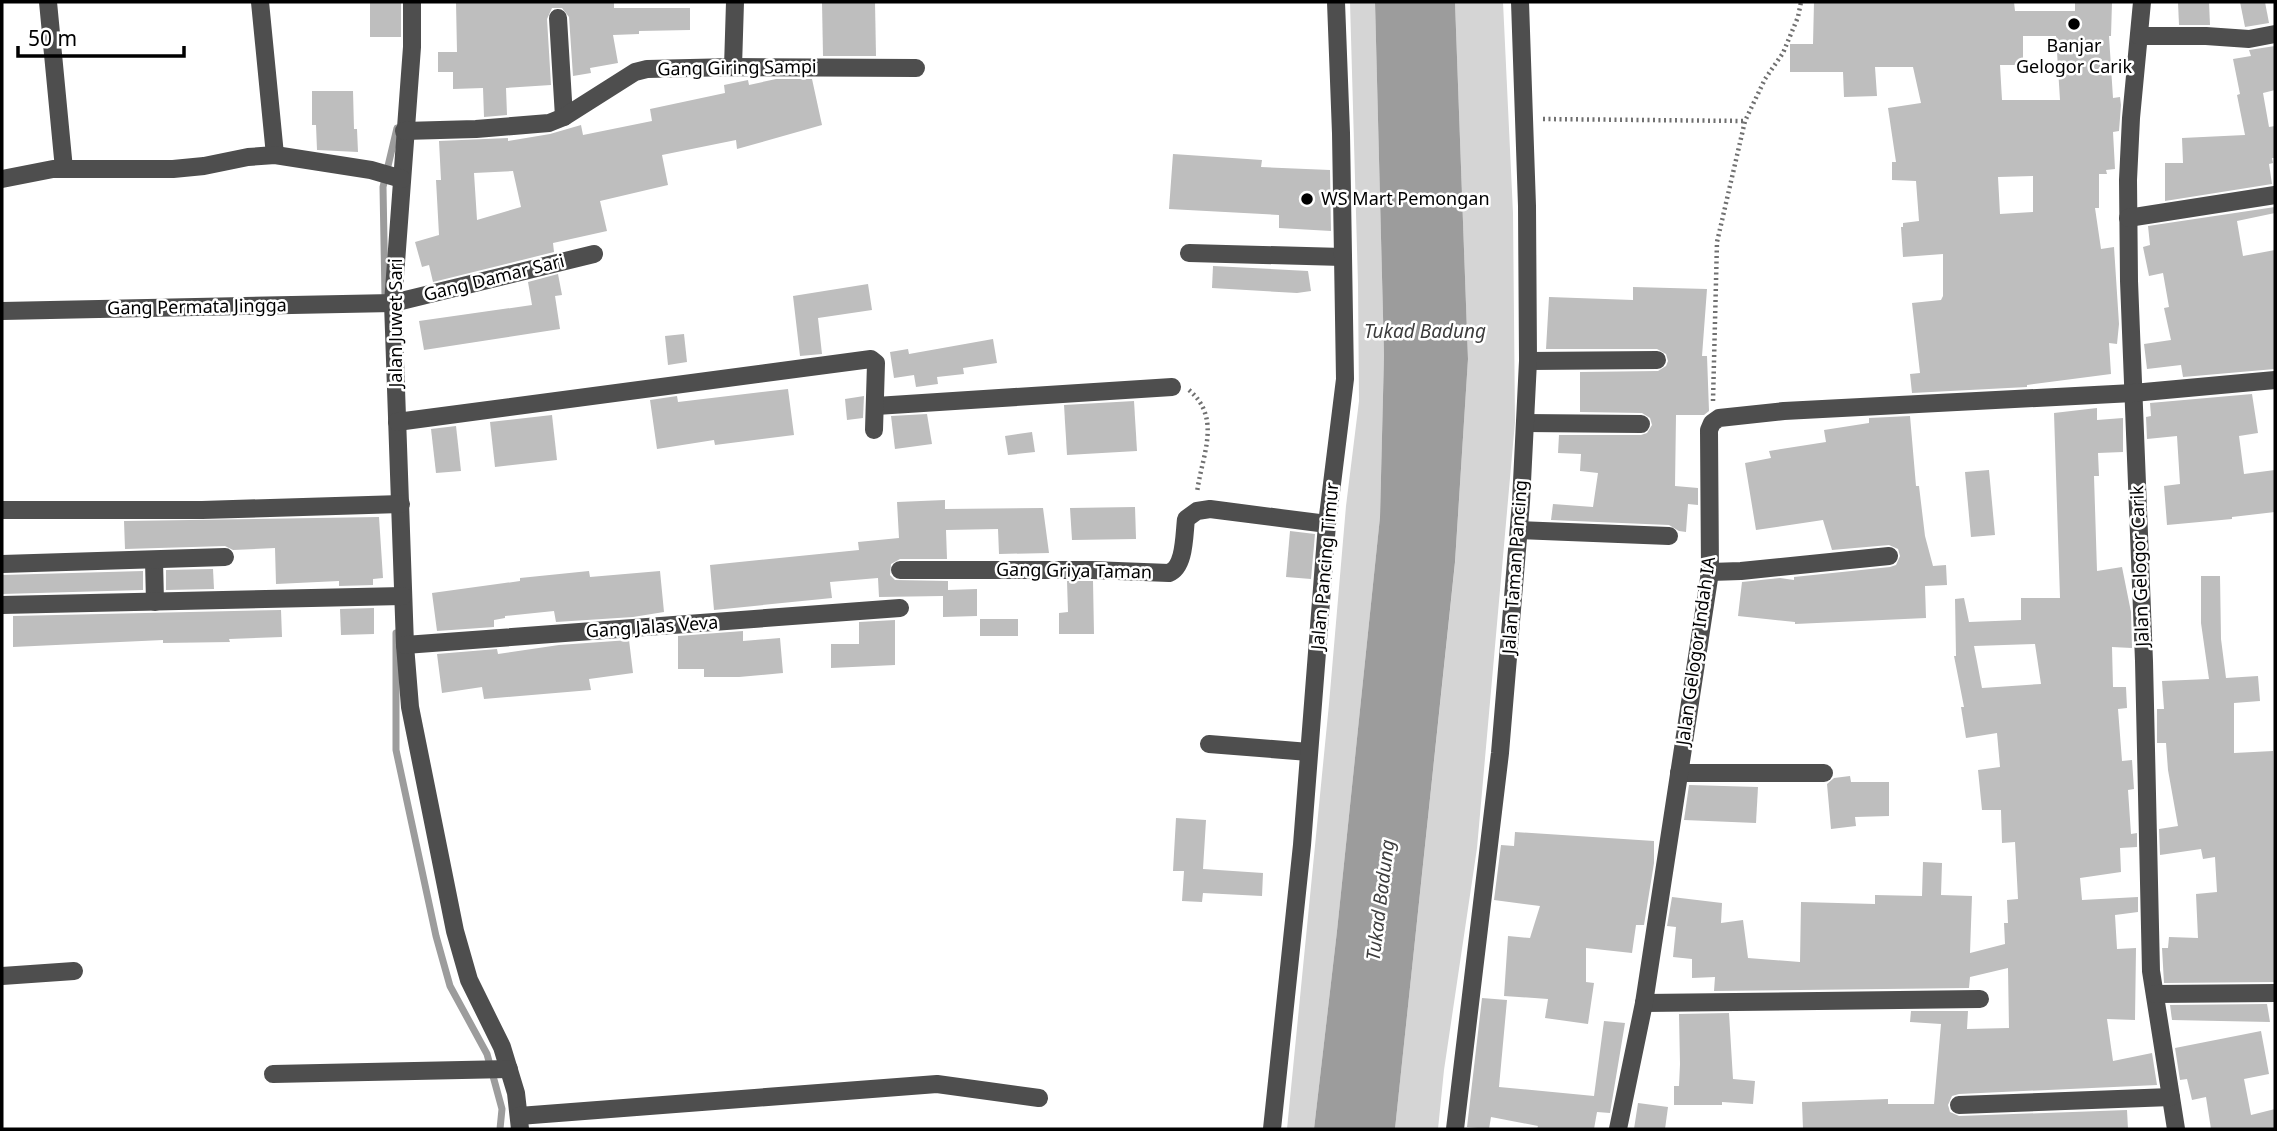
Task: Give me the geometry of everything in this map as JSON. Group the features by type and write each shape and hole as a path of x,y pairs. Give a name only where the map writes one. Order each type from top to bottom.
{"street":[{"path":"48,2 64,169"},
{"path":"260,2 275,155"},
{"name":"Jalan Juwet Sari","path":"412,2 412,47 404,131 396,178 386,303 397,422 397,596 405,645 410,707 455,931 469,980 491,1021 516,1093 520,1123"},
{"path":"733,67 735,2"},
{"name":"Jalan Pancing Timur","path":"1272,1129 1302,845 1327,524 1345,379 1336,2"},
{"name":"Jalan Taman Pancing","path":"1455,1129 1500,753 1519,530 1528,361 1526,120 1520,2"},
{"name":"Jalan Gelogor Carik","path":"2142,2 2131,118 2128,218 2144,662 2149,929 2154,994 2176,1129"},
{"path":"558,18 564,117"},
{"path":"2139,36 2249,39 2275,34"},
{"name":"Gang Giring Sampi","path":"404,131 477,130 549,123 564,117 635,72 647,69 916,68"},
{"path":"2,179 53,169 173,169 275,155 371,170 396,178"},
{"path":"2128,218 2275,195"},
{"path":"1189,253 1343,257"},
{"name":"Gang Damar Sari","path":"386,303 594,254"},
{"name":"Gang Permata Jingga","path":"2,311 386,303"},
{"path":"397,422 871,359 876,363 874,430"},
{"path":"1528,361 1657,360"},
{"path":"1712,423 1719,418 1784,411 2133,393 2275,380"},
{"path":"876,406 1172,387"},
{"path":"1525,423 1641,424"},
{"name":"Jalan Gelogor Indah IA","path":"1618,1129 1644,1003 1710,572 1709,430 1712,423"},
{"path":"2,510 202,510 396,504"},
{"path":"1197,511 1210,509 1327,524"},
{"name":"Gang Griya Taman","path":"900,570 1168,573 1176,570 1180,563 1186,519 1197,511"},
{"path":"1519,530 1669,536"},
{"path":"1710,572 1889,555"},
{"path":"2,564 225,557"},
{"path":"155,560 155,602"},
{"path":"2,605 397,596"},
{"name":"Gang Jalas Veva","path":"405,645 900,608"},
{"path":"1209,744 1310,752"},
{"path":"1679,773 1824,773"},
{"path":"2,976 74,971"},
{"path":"2154,994 2275,993"},
{"path":"1644,1003 1980,999"},
{"path":"273,1074 507,1069"},
{"path":"520,1123 937,1084 1039,1098"},
{"path":"1959,1105 2171,1097"}],"path":[{"path":"1712,423 1717,242 1745,121 1765,79 1783,53 1798,17 1801,2"},
{"path":"1526,120 1745,121"},
{"path":"1172,387 1187,388 1195,395 1202,406 1209,428 1197,511"}],"shaded area":[{"path":"1350,2 1375,2 1384,355 1380,517 1314,1129 1287,1129 1346,506 1359,401"},
{"path":"1455,2 1503,2 1513,213 1515,422 1477,848 1444,1070 1438,1129 1395,1129 1455,563 1468,359"}],"water":[{"name":"Tukad Badung","path":"1375,2 1455,2 1468,359 1455,562 1395,1129 1314,1129 1380,517 1384,355"}],"building":[{"path":"370,2 401,2 401,37 370,37"},
{"path":"456,2 614,2 614,8 690,8 690,30 639,31 639,34 613,35 618,63 590,68 591,73 573,76 569,17 562,8 552,8 547,19 551,85 506,88 507,115 484,117 483,88 453,89 453,72 438,72 438,52 457,52"},
{"path":"822,2 875,2 876,56 823,56"},
{"path":"1814,2 2014,2 2015,11 2075,11 2075,2 2112,2 2109,36 2113,98 2120,97 2121,105 2119,131 2113,132 2115,169 2106,170 2107,174 2099,174 2099,208 2095,208 2101,249 2114,247 2119,324 2117,344 2109,343 2111,374 2027,387 1912,393 1910,374 1920,373 1912,303 1941,300 1943,296 1943,254 1903,257 1901,227 1903,223 1919,221 1916,181 1892,180 1892,162 1896,162 1888,108 1921,103 1913,67 1875,67 1877,96 1844,97 1843,72 1790,72 1790,44 1813,44","holes":["2023,36 2056,36 2060,100 2002,100 2000,65 2023,65","2033,176 2033,212 2000,214 1998,177"]},
{"path":"2178,2 2209,2 2210,25 2179,25"},
{"path":"2240,2 2265,2 2269,23 2245,27"},
{"path":"2275,46 2275,90 2263,93 2269,127 2275,126 2275,158 2272,158 2273,163 2269,164 2272,184 2165,201 2165,163 2183,163 2182,138 2245,135 2233,59 2251,56 2249,50"},
{"path":"776,79 812,79 822,125 737,149 736,140 662,155 668,185 600,201 607,231 553,243 554,252 433,282 429,265 422,267 415,242 439,235 436,180 441,180 439,141 508,138 508,141 550,134 581,125 583,135 652,121 650,109 725,93 724,85 748,80 749,85","holes":["513,171 521,207 477,220 474,173"]},
{"path":"312,91 353,91 354,129 357,129 358,152 317,150 316,125 312,125"},
{"path":"1173,154 1262,160 1261,167 1330,170 1331,231 1279,228 1279,215 1169,209"},
{"path":"2275,207 2275,213 2237,221 2243,256 2275,250 2275,369 2183,377 2181,365 2147,369 2144,344 2171,340 2164,308 2169,307 2163,273 2149,276 2143,247 2150,245 2148,226"},
{"path":"1213,266 1308,271 1311,291 1297,293 1212,288"},
{"path":"558,274 562,295 555,296 560,329 424,350 419,321 532,305 528,282"},
{"path":"868,284 872,310 818,318 822,354 800,356 793,296"},
{"path":"1633,287 1707,289 1702,356 1707,356 1709,411 1704,415 1676,415 1675,486 1698,488 1698,505 1688,504 1686,532 1669,525 1551,520 1553,504 1593,507 1598,473 1580,471 1581,454 1558,453 1559,435 1641,435 1647,433 1652,425 1650,418 1642,413 1580,412 1580,372 1658,371 1666,366 1668,361 1666,354 1657,349 1546,349 1549,297 1633,300"},
{"path":"684,334 687,362 668,365 665,336"},
{"path":"993,339 997,363 963,368 964,374 937,377 938,384 916,387 914,375 894,378 890,352 908,349 909,354"},
{"path":"788,389 794,435 715,445 714,440 657,449 650,400 677,396 678,402"},
{"path":"2252,394 2258,433 2239,436 2244,474 2275,470 2275,512 2167,525 2164,486 2180,484 2177,436 2147,439 2146,417 2151,416 2150,403"},
{"path":"864,396 863,418 847,420 845,399"},
{"path":"1134,401 1137,451 1067,455 1064,405"},
{"path":"2097,408 2097,420 2123,418 2123,452 2098,453 2099,476 2094,476 2097,571 2122,567 2131,612 2132,648 2112,647 2113,687 2126,687 2127,708 2118,709 2122,761 2132,760 2134,789 2128,790 2131,834 2137,833 2137,847 2120,848 2121,872 2080,878 2082,900 2138,897 2138,912 2115,915 2117,949 2136,948 2135,1020 2107,1019 2113,1061 2152,1053 2157,1085 1959,1094 1952,1096 1948,1105 1950,1112 1959,1116 2127,1110 2128,1129 1803,1129 1802,1102 1888,1099 1888,1104 1934,1104 1941,1024 1910,1022 1911,1011 1968,1011 1967,1029 2009,1028 2008,968 1970,977 1969,988 1714,991 1715,977 1692,978 1692,959 1673,957 1676,927 1667,926 1672,897 1722,903 1721,923 1743,920 1748,958 1800,962 1801,902 1875,904 1875,895 1922,896 1923,862 1942,863 1941,895 1972,896 1970,953 2005,944 2007,900 2018,899 2015,842 2002,843 2001,810 1982,810 1978,770 2000,767 1997,733 1966,738 1961,707 1964,707 1954,656 1955,599 1964,598 1969,622 2021,620 2021,598 2060,598 2054,413","holes":["2035,644 2041,684 1982,688 1974,646"]},
{"path":"927,414 932,444 895,449 891,416"},
{"path":"552,415 557,460 495,467 490,422"},
{"path":"1910,416 1916,486 1919,486 1925,536 1933,566 1946,565 1947,585 1925,586 1926,618 1795,624 1738,616 1742,582 1780,578 1794,580 1794,577 1890,567 1896,565 1900,556 1898,549 1889,545 1832,550 1823,520 1756,530 1745,463 1771,458 1769,451 1826,442 1824,430 1869,423 1869,418"},
{"path":"456,426 461,471 436,473 431,429"},
{"path":"1032,432 1035,452 1008,455 1005,436"},
{"path":"1989,470 1995,535 1971,537 1965,472"},
{"path":"945,500 945,509 1043,508 1049,553 999,554 998,529 946,530 947,559 900,559 891,564 890,575 895,580 948,581 948,590 977,589 977,616 943,617 943,596 879,597 878,578 830,582 832,598 714,610 710,565 859,550 858,542 899,538 897,502"},
{"path":"1135,507 1136,539 1072,540 1070,508"},
{"path":"379,517 383,578 373,579 373,585 339,586 339,581 276,584 275,548 233,550 225,546 125,549 124,521"},
{"path":"1290,531 1315,534 1311,579 1286,577"},
{"path":"213,569 214,589 166,590 166,570"},
{"path":"143,571 143,590 2,594 2,575"},
{"path":"589,571 590,577 660,571 664,612 633,617 556,622 554,611 505,616 494,620 494,627 437,631 432,593 520,581 520,578"},
{"path":"2201,576 2220,576 2221,639 2226,678 2258,676 2260,701 2234,703 2234,753 2273,751 2275,982 2164,983 2162,948 2168,948 2169,937 2198,938 2196,894 2217,892 2215,857 2203,859 2201,849 2160,855 2159,829 2178,826 2166,743 2157,743 2157,709 2164,709 2162,681 2209,679 2201,623"},
{"path":"1067,581 1093,581 1094,634 1059,634 1059,613 1068,612"},
{"path":"374,608 374,634 341,635 340,609"},
{"path":"281,610 282,637 229,639 230,642 163,643 163,640 13,647 13,616"},
{"path":"980,619 1018,619 1018,636 980,636"},
{"path":"895,620 895,665 831,668 831,644 859,644 859,622"},
{"path":"743,631 743,641 780,638 783,673 704,677 704,669 678,669 678,636"},
{"path":"629,640 633,673 589,679 591,690 484,699 482,687 442,693 437,654 497,649 498,654 559,645"},
{"path":"1850,776 1851,782 1889,782 1889,816 1855,817 1856,826 1831,829 1827,784 1834,778"},
{"path":"1689,785 1758,787 1756,823 1684,820"},
{"path":"1176,818 1206,820 1203,869 1263,873 1262,896 1203,893 1202,902 1182,901 1184,871 1173,871"},
{"path":"1515,832 1654,841 1654,863 1644,925 1636,925 1632,953 1586,948 1586,982 1594,983 1588,1024 1545,1018 1548,999 1504,996 1508,936 1530,938 1540,906 1494,900 1501,845 1514,846"},
{"path":"1482,998 1507,1000 1499,1087 1594,1096 1604,1021 1625,1023 1610,1113 1597,1112 1594,1129 1537,1129 1538,1126 1491,1117 1489,1129 1467,1127"},
{"path":"2267,1004 2270,1022 2172,1020 2170,1005"},
{"path":"1729,1013 1733,1079 1755,1081 1753,1104 1722,1102 1722,1105 1674,1105 1674,1086 1679,1086 1679,1014"},
{"path":"2261,1031 2269,1074 2244,1079 2251,1115 2275,1109 2275,1129 2211,1129 2206,1097 2192,1100 2187,1079 2180,1080 2175,1048"},
{"path":"1638,1103 1668,1107 1665,1129 1634,1129"}],"waterway":[{"path":"385,296 383,187 397,128"},
{"path":"396,633 396,750 436,936 450,986 487,1054 502,1109 500,1129"}],"place":[{"name":"Banjar Gelogor Carik","path":"2074,24"},
{"name":"WS Mart Pemongan","path":"1307,199"}]}
